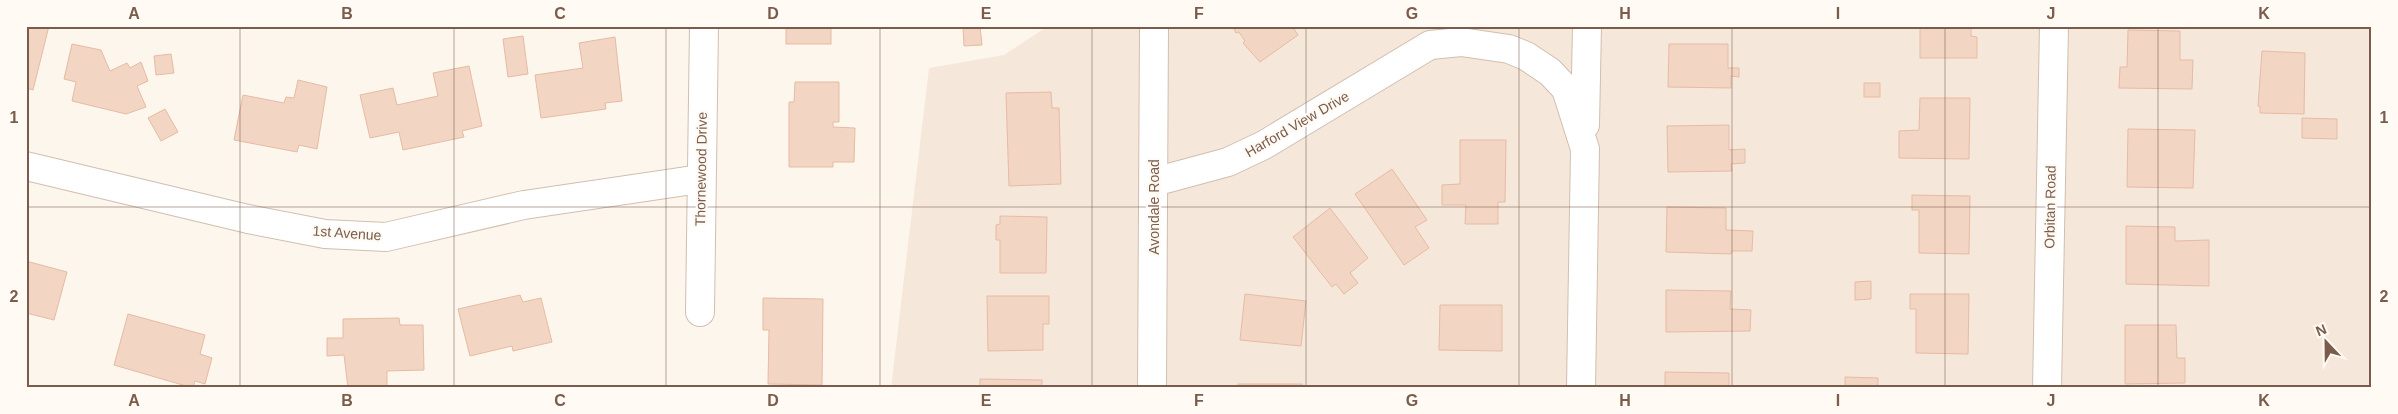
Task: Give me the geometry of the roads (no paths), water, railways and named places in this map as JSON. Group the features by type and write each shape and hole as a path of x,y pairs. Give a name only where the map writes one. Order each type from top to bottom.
{"street":[{"name":"Thornewood Drive","path":"700,312 700,179 704,26"},
{"name":"Avondale Road","path":"1152,388 1154,26"},
{"name":"Harford View Drive","path":"1154,182 1228,162 1264,145 1430,45 1455,26"},
{"name":"Harford View Drive","path":"1581,388 1587,26"},
{"name":"Orbitan Road","path":"2048,388 2054,26"},
{"name":"Harford View Drive","path":"1430,45 1461,42 1487,44 1509,49 1526,56 1550,72 1566,88 1585,149"},
{"name":"1st Avenue","path":"26,166 248,219 325,234 386,237 524,205 700,179"}]}
